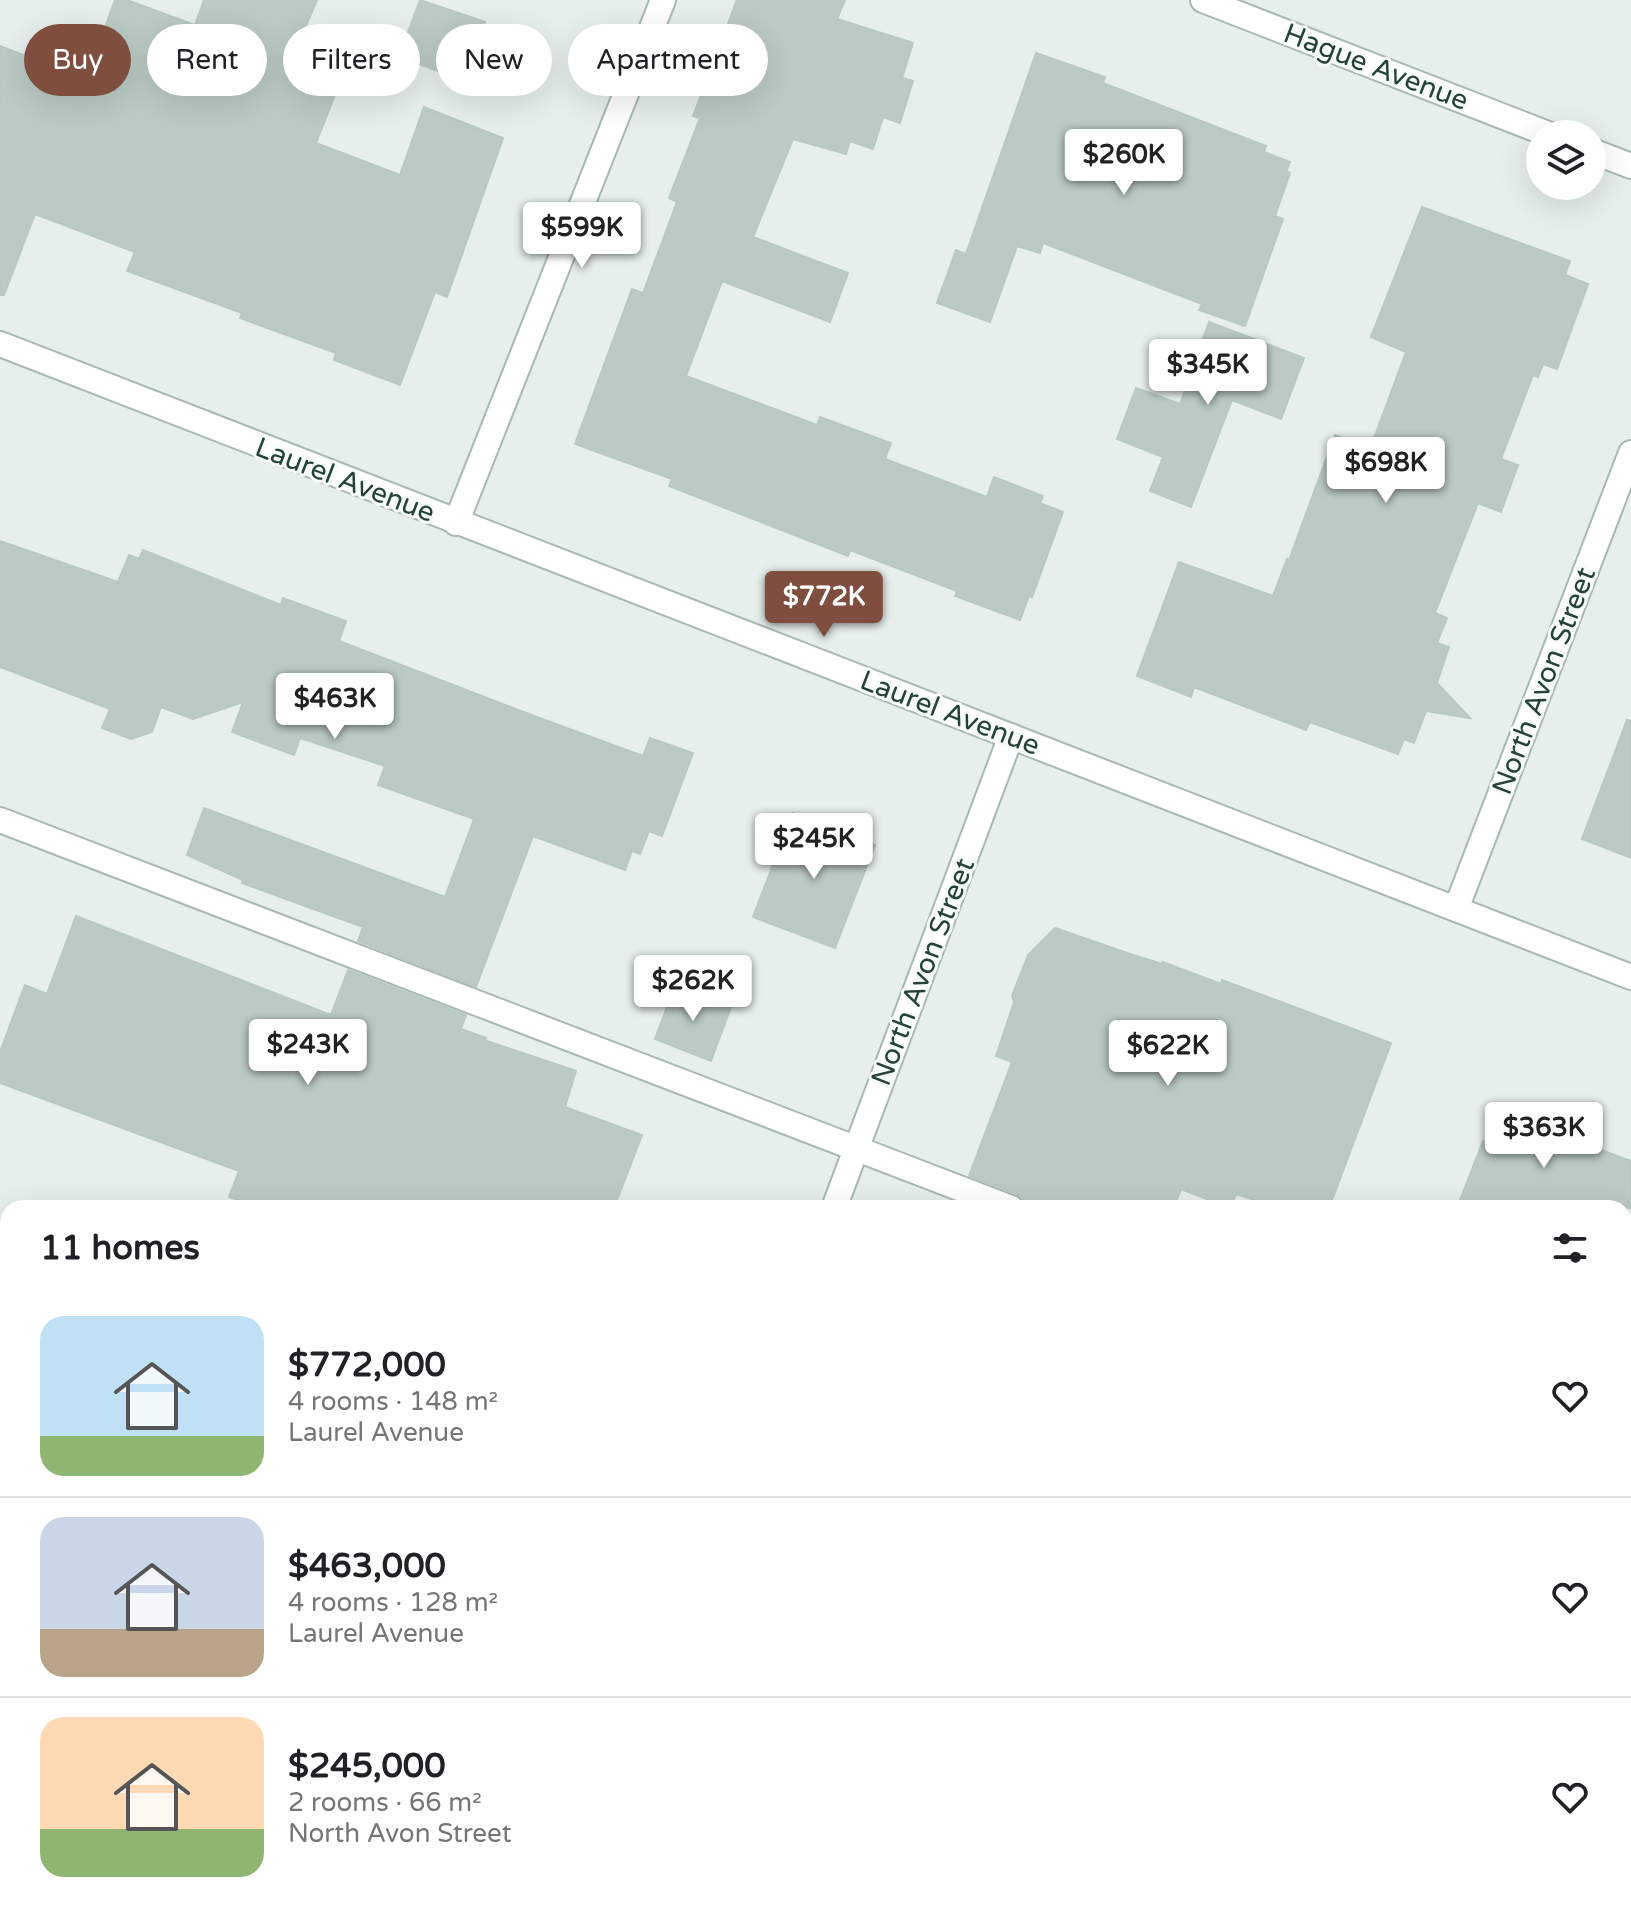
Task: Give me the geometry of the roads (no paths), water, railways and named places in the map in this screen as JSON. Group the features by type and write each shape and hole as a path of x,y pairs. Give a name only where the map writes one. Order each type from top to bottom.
{"street":[{"path":"456,523 663,0"},
{"name":"Hague Avenue","path":"1203,0 1526,125"},
{"path":"1606,156 1631,166"},
{"name":"Laurel Avenue","path":"0,344 1631,977"},
{"name":"North Avon Street","path":"1456,909 1631,453"},
{"name":"North Avon Street","path":"837,1200 1011,736"},
{"path":"0,820 991,1200"}]}
